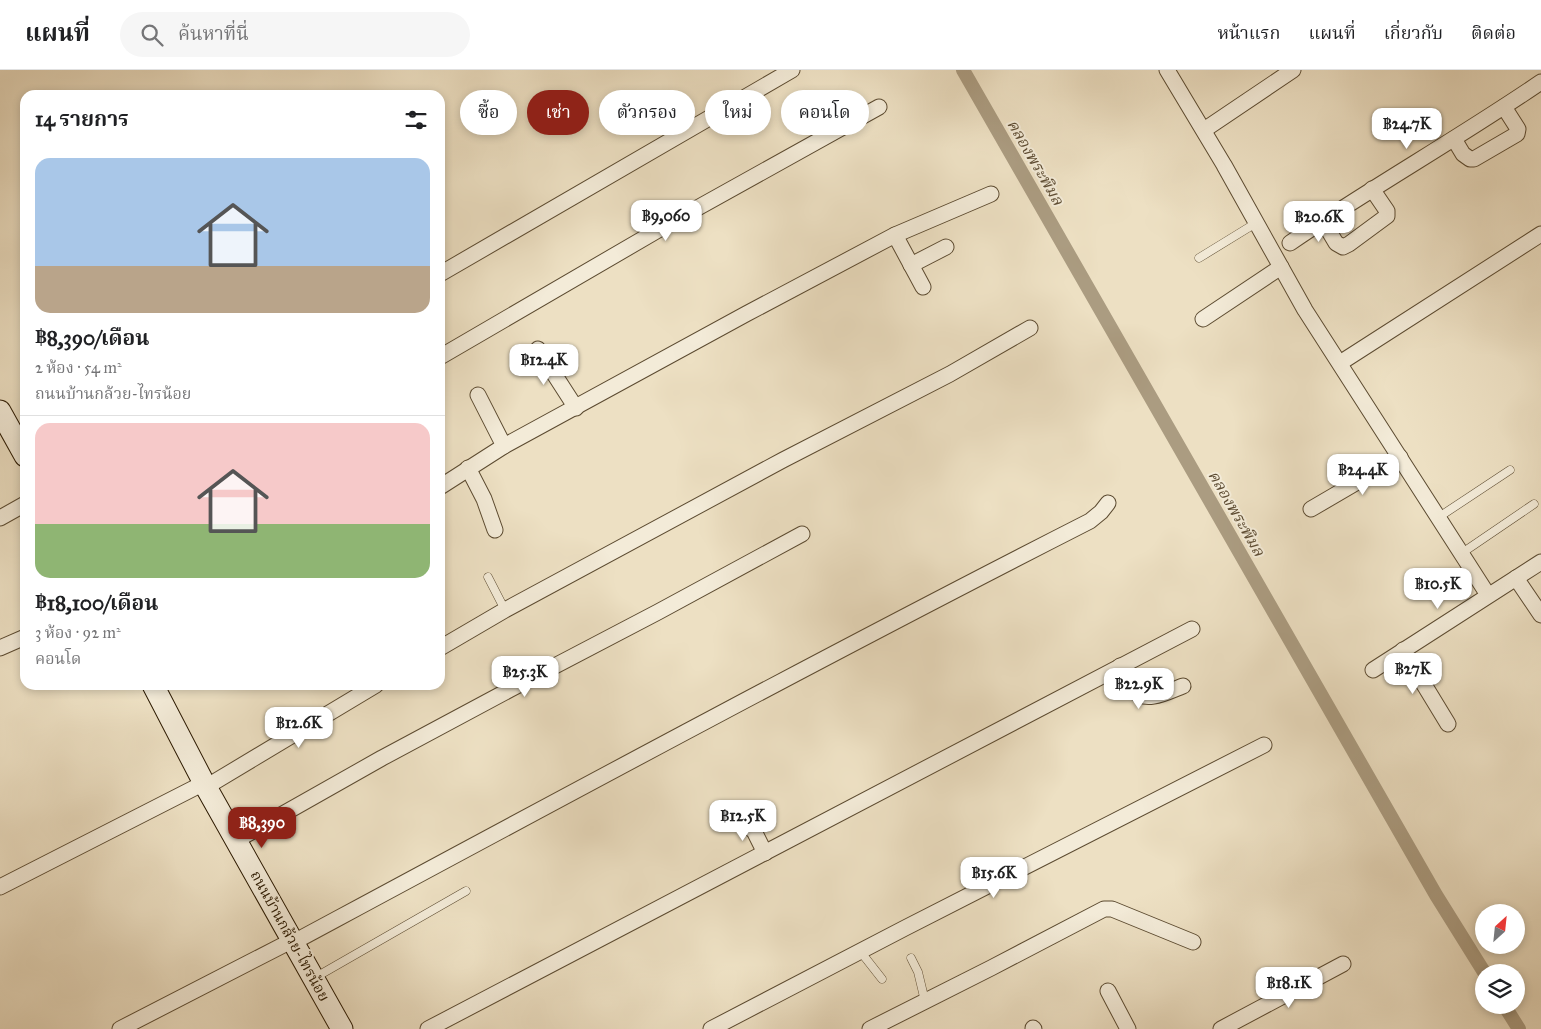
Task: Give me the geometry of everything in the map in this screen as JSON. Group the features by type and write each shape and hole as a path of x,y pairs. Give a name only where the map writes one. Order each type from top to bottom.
{"street":[{"path":"445,271 792,70"},
{"path":"1168,70 1306,310 1488,595"},
{"path":"1204,130 1294,70"},
{"path":"1290,243 1541,82"},
{"path":"445,354 665,226 879,106"},
{"path":"1454,139 1463,154 1470,159 1474,159 1517,134 1518,129 1504,107"},
{"path":"1323,221 1336,243 1343,246 1349,244 1387,216 1387,211 1372,189"},
{"path":"445,480 746,314 895,235 991,194"},
{"path":"1340,363 1541,234"},
{"path":"895,235 923,287"},
{"path":"911,265 946,247"},
{"path":"1203,319 1281,267"},
{"path":"445,645 505,610 783,460 950,374 1030,328"},
{"path":"538,349 576,408"},
{"path":"478,394 504,446"},
{"path":"0,412 20,447"},
{"path":"1311,509 1400,457"},
{"path":"468,468 484,499 495,530"},
{"path":"120,1029 293,941 683,732 1090,521 1108,503"},
{"path":"0,518 20,507"},
{"path":"236,840 390,753 667,608 802,534"},
{"path":"1373,670 1541,562"},
{"path":"1516,578 1541,615"},
{"path":"428,1029 1192,629"},
{"path":"0,648 20,639"},
{"path":"1403,650 1448,724"},
{"path":"1120,666 1133,691 1146,696 1160,695 1183,686"},
{"name":"ถนนบ้านกล้วย-ไทรน้อย","path":"156,690 205,785 342,1029"},
{"path":"0,887 205,785 367,690"},
{"path":"711,1029 1264,745"},
{"path":"736,818 754,831 765,853"},
{"path":"870,1029 1104,909 1112,909 1193,942"},
{"path":"1221,1029 1343,964"},
{"path":"1108,991 1128,1029"}],"lane":[{"path":"1199,258 1256,223"},
{"path":"1439,517 1510,470"},
{"path":"1462,554 1534,504"},
{"path":"488,578 505,610"},
{"path":"314,978 466,890"},
{"path":"860,951 882,979"},
{"path":"911,958 918,972 924,1000"}],"waterway":[{"name":"คลองพระพิมล","path":"963,70 1436,895 1479,964"},
{"name":"คลองพระพิมล","path":"1510,1014 1519,1029"}]}
